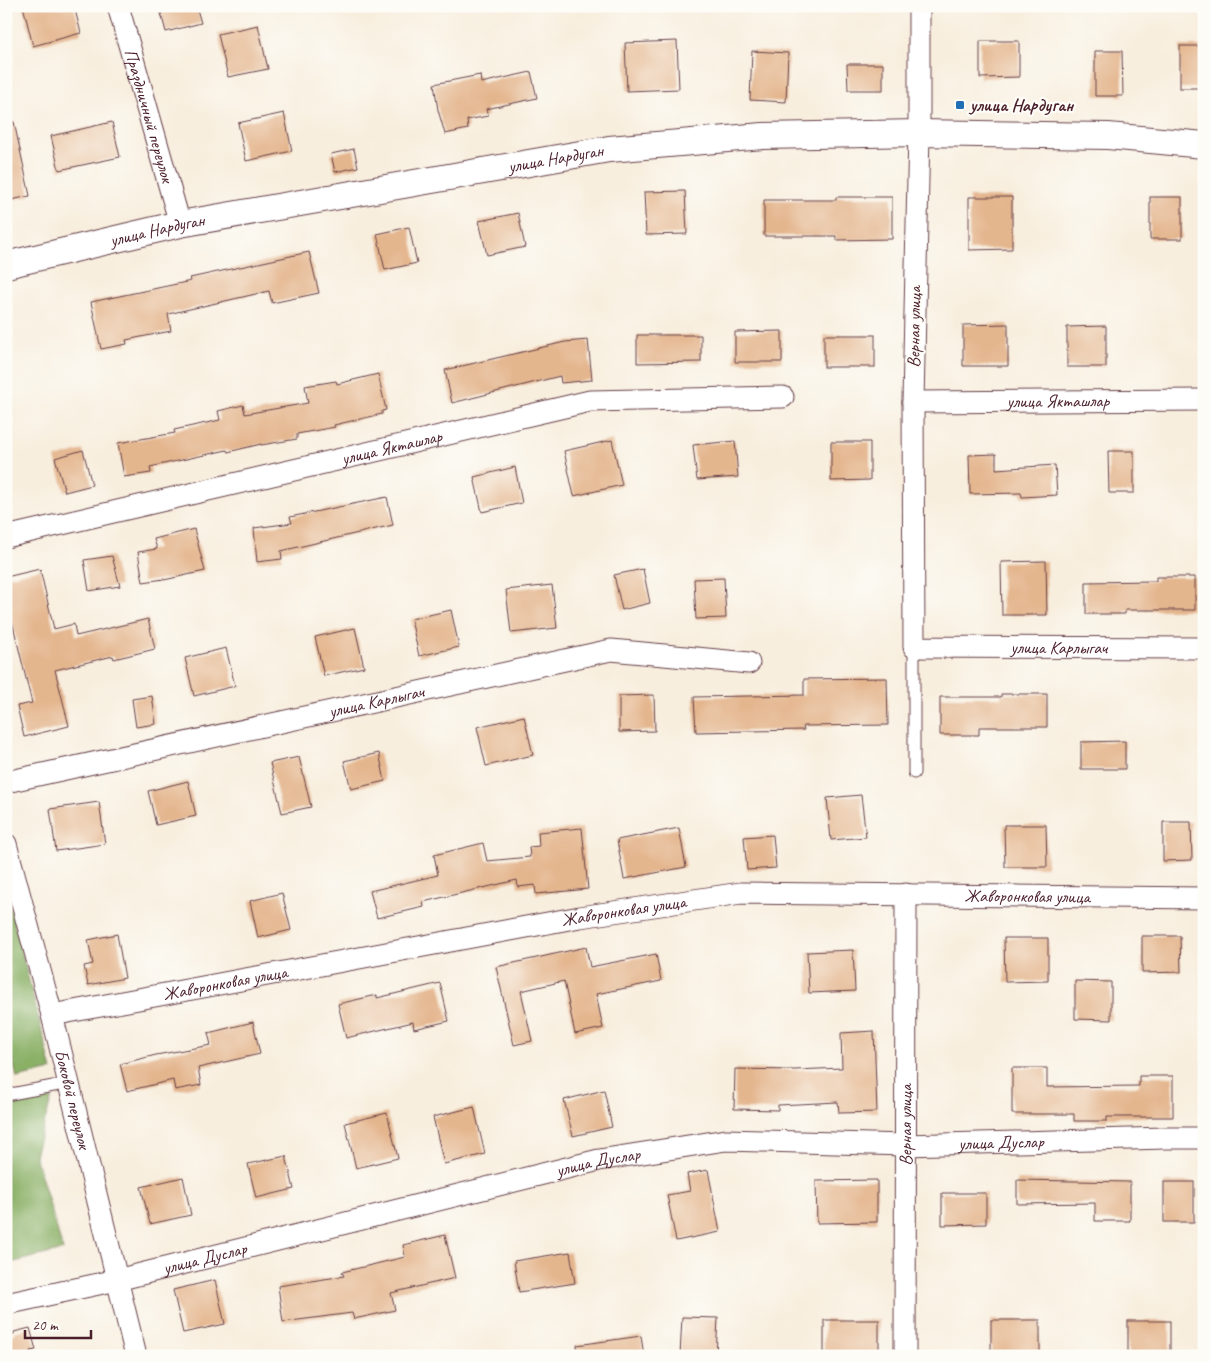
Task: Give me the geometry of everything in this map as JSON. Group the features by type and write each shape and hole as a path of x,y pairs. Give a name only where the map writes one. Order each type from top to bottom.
{"street":[{"name":"Праздничный переулок","path":"118,6 180,224"},
{"name":"Верная улица","path":"914,647 913,402 919,133 919,6"},
{"name":"улица Нардуган","path":"6,265 180,224 609,149 763,136 919,133 1108,136 1204,145"},
{"name":"улица Якташлар","path":"6,538 590,400 783,397"},
{"name":"улица Якташлар","path":"913,402 1204,400"},
{"name":"улица Карлыгач","path":"914,647 1204,648"},
{"name":"улица Карлыгач","path":"6,782 611,650 749,663"},
{"name":"Боковой переулок","path":"6,844 52,1015 136,1356"},
{"name":"Жаворонковая улица","path":"52,1015 580,918 741,893 1204,898"},
{"name":"Верная улица","path":"905,1356 906,894"},
{"name":"улица Дуслар","path":"6,1304 117,1280 598,1160 726,1140 906,1144 1204,1138"}],"lane":[{"path":"914,647 914,773"},
{"path":"6,1094 69,1083"}],"green space":[{"path":"6,891 52,1070 17,1078 6,1036"},
{"path":"52,1097 35,1155 63,1250 6,1264 6,1107"}],"building":[{"path":"23,6 74,6 81,33 33,46"},
{"path":"159,6 196,6 201,23 166,32"},
{"path":"258,25 268,69 228,77 218,34"},
{"path":"677,41 679,89 627,91 625,43"},
{"path":"980,41 1019,41 1019,77 980,78"},
{"path":"1180,46 1204,46 1204,88 1180,88"},
{"path":"752,51 788,53 786,102 750,100"},
{"path":"1095,51 1122,51 1123,96 1095,96"},
{"path":"847,64 883,64 883,90 848,90"},
{"path":"531,72 537,98 486,109 488,116 467,120 468,129 445,134 438,110 434,84 480,75 481,83"},
{"path":"284,113 292,151 246,161 238,123"},
{"path":"14,122 30,196 6,201 6,123"},
{"path":"112,122 120,157 59,170 51,136"},
{"path":"354,149 358,167 335,172 331,154"},
{"path":"685,191 687,234 646,235 644,192"},
{"path":"836,197 892,197 892,239 836,240 836,236 764,236 764,200 836,200"},
{"path":"969,197 1012,197 1012,249 969,250"},
{"path":"1150,197 1182,197 1182,239 1150,239"},
{"path":"518,213 525,247 487,255 479,221"},
{"path":"409,227 417,263 385,270 377,234"},
{"path":"309,252 319,293 272,303 269,291 168,314 171,331 126,340 127,344 101,349 91,302 191,281 190,278"},
{"path":"1008,324 1008,366 963,366 963,325"},
{"path":"1106,326 1106,367 1067,367 1067,327"},
{"path":"782,331 782,362 735,362 735,332"},
{"path":"637,335 701,335 701,362 637,363"},
{"path":"824,335 875,335 875,367 824,367"},
{"path":"588,340 592,380 561,383 560,376 452,403 445,370 565,342"},
{"path":"378,374 386,410 382,411 382,414 334,425 335,427 297,434 297,439 261,444 228,452 227,450 150,467 151,473 124,477 118,443 175,433 174,430 220,420 218,411 243,405 245,414 308,403 305,386 336,381 337,384"},
{"path":"612,440 622,485 574,496 564,451"},
{"path":"735,441 738,477 697,480 693,445"},
{"path":"831,442 870,442 870,480 831,481"},
{"path":"83,450 92,485 65,492 55,458"},
{"path":"1108,451 1134,451 1134,493 1109,493"},
{"path":"996,454 996,469 1055,465 1057,495 1022,497 1021,493 970,494 969,455"},
{"path":"515,467 522,503 482,512 474,477"},
{"path":"387,497 393,525 281,551 282,559 257,562 254,528 292,523 290,517"},
{"path":"194,529 205,571 164,580 143,582 138,552 157,549 154,539"},
{"path":"112,556 120,586 89,591 84,560"},
{"path":"1046,561 1047,615 1002,615 1001,562"},
{"path":"40,569 54,629 74,624 76,636 148,619 155,649 114,659 113,656 55,670 69,726 24,737 17,706 32,703 10,613 6,614 6,577"},
{"path":"643,569 650,603 622,610 614,575"},
{"path":"1156,577 1195,577 1195,610 1125,610 1125,614 1086,614 1086,582 1156,581"},
{"path":"724,578 726,618 696,619 694,579"},
{"path":"552,585 557,628 511,633 506,590"},
{"path":"451,610 459,647 419,656 411,619"},
{"path":"355,628 364,667 324,676 315,637"},
{"path":"226,648 235,686 194,696 185,658"},
{"path":"887,678 888,725 803,726 804,730 696,732 694,697 804,695 804,679"},
{"path":"1001,694 1047,694 1047,727 979,727 979,735 940,735 940,697 1001,697"},
{"path":"654,695 655,731 619,732 619,696"},
{"path":"152,696 156,724 136,727 132,699"},
{"path":"524,716 533,755 486,766 477,727"},
{"path":"1125,741 1125,769 1081,769 1081,742"},
{"path":"379,753 385,781 351,789 344,761"},
{"path":"299,757 311,807 282,813 270,763"},
{"path":"188,781 196,816 156,825 148,791"},
{"path":"861,795 866,837 831,840 827,798"},
{"path":"99,802 105,844 56,851 50,809"},
{"path":"1163,822 1191,822 1192,860 1163,861"},
{"path":"1004,825 1046,825 1047,867 1005,867"},
{"path":"582,828 588,889 536,894 535,885 518,887 517,880 423,902 424,907 377,918 370,891 438,875 434,855 483,843 487,861 530,857 529,847 539,846 538,832"},
{"path":"679,828 686,867 624,879 617,840"},
{"path":"773,835 776,868 747,870 744,837"},
{"path":"282,893 291,930 258,938 250,901"},
{"path":"117,934 125,978 88,985 84,966 93,964 88,940"},
{"path":"1142,936 1180,936 1181,972 1142,973"},
{"path":"1004,938 1048,938 1048,981 1005,982"},
{"path":"586,947 590,967 656,954 661,981 596,994 603,1028 575,1034 564,981 521,991 532,1041 514,1045 496,967"},
{"path":"853,950 855,991 809,993 807,952"},
{"path":"1075,981 1111,982 1111,1020 1075,1019"},
{"path":"440,983 449,1021 414,1029 413,1022 346,1038 338,1004 377,995 377,998"},
{"path":"253,1022 260,1054 198,1068 201,1085 175,1090 173,1080 127,1091 120,1064 211,1045 208,1033"},
{"path":"874,1031 877,1112 839,1113 838,1102 778,1105 778,1110 734,1109 735,1069 795,1070 842,1068 841,1033"},
{"path":"1012,1068 1047,1068 1047,1087 1139,1086 1139,1076 1173,1076 1173,1117 1107,1117 1107,1121 1074,1121 1074,1114 1012,1114"},
{"path":"604,1090 612,1127 573,1136 564,1100"},
{"path":"474,1107 485,1154 444,1164 433,1117"},
{"path":"387,1113 398,1158 356,1168 345,1123"},
{"path":"286,1156 294,1189 256,1198 248,1164"},
{"path":"708,1170 720,1232 676,1241 667,1195 690,1191 687,1174"},
{"path":"183,1177 191,1215 150,1224 141,1187"},
{"path":"877,1180 877,1222 817,1223 816,1181"},
{"path":"1017,1180 1130,1182 1130,1221 1095,1221 1095,1203 1017,1204"},
{"path":"1164,1182 1194,1182 1194,1222 1164,1222"},
{"path":"942,1193 986,1193 986,1224 942,1225"},
{"path":"445,1235 455,1278 391,1293 395,1310 354,1319 352,1313 283,1322 278,1286 344,1276 342,1272 405,1257 403,1245"},
{"path":"570,1252 575,1283 519,1292 514,1261"},
{"path":"215,1280 225,1324 183,1333 173,1290"},
{"path":"682,1317 718,1318 716,1356 680,1356"},
{"path":"824,1320 879,1320 879,1356 824,1356"},
{"path":"991,1320 1040,1320 1040,1356 991,1356"},
{"path":"1128,1321 1170,1321 1170,1356 1128,1356"},
{"path":"30,1328 36,1350 30,1351 31,1356 6,1356 6,1336"},
{"path":"641,1336 644,1356 578,1356 577,1345"}],"place":[{"name":"улица Нардуган","path":"960,105"}]}
